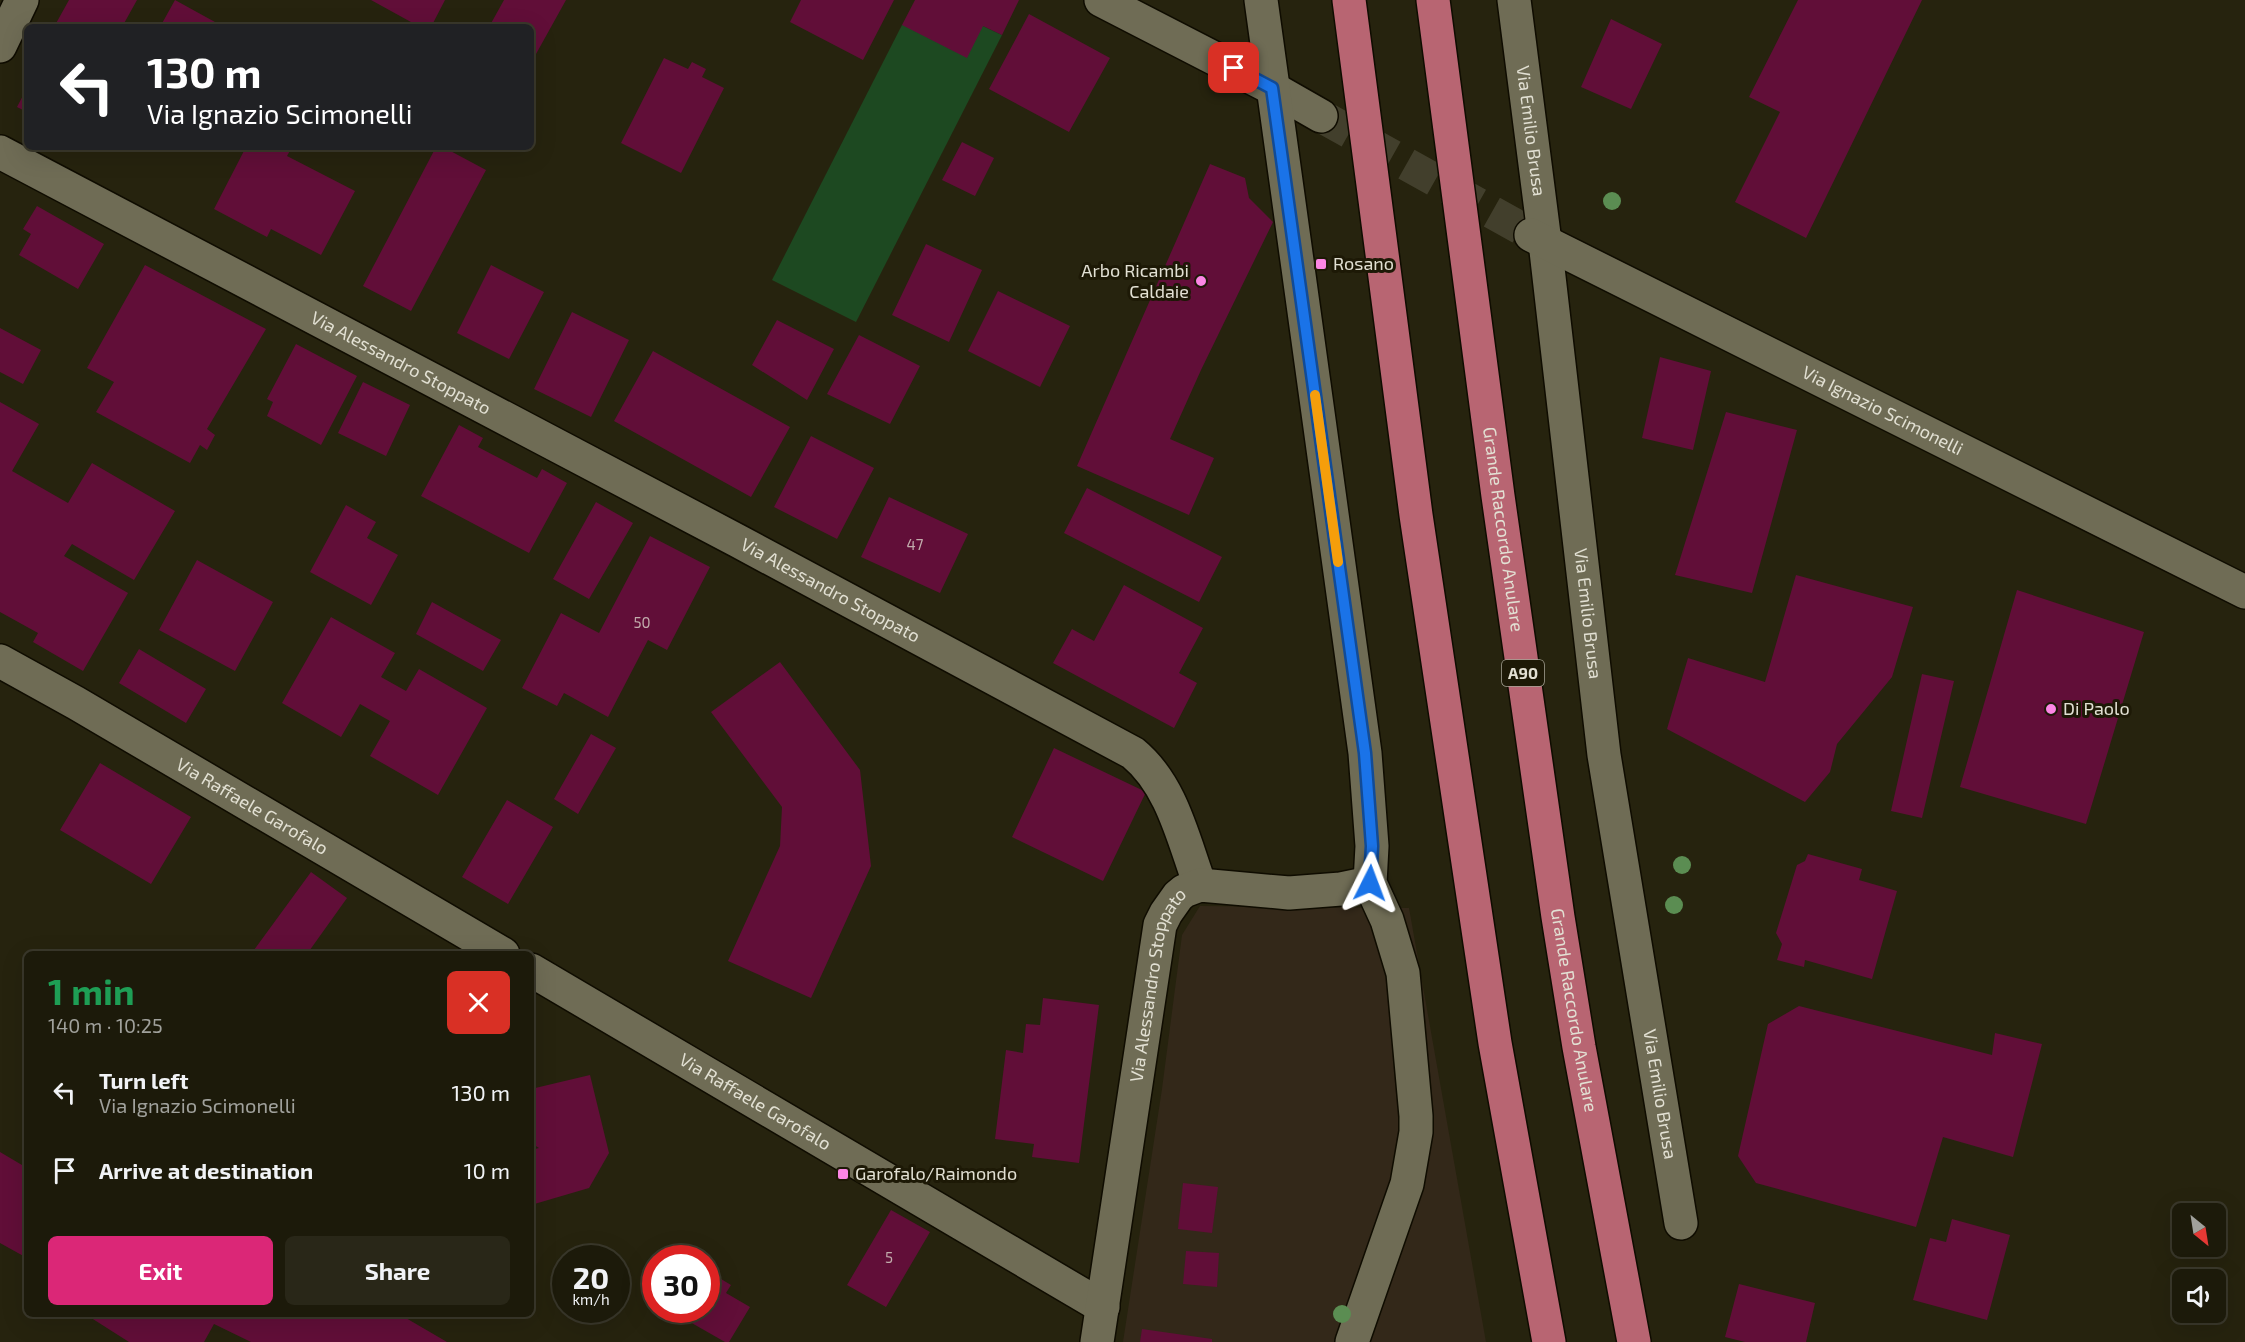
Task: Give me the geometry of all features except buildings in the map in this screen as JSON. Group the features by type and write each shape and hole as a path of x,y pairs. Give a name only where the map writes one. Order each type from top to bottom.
{"highway":[{"path":"1349,0 1418,527 1495,1043 1549,1342"},
{"name":"Grande Raccordo Anulare","path":"1433,0 1498,496 1558,917 1579,1047 1634,1342"}],"street":[{"path":"0,46 22,0"},
{"path":"1101,0 1272,88 1321,116"},
{"path":"1261,0 1365,753 1372,846 1370,883 1388,920 1403,973 1416,1116 1416,1132 1407,1184 1352,1342"},
{"name":"Via Emilio Brusa","path":"1514,0 1533,236 1604,755 1681,1223"},
{"name":"Via Alessandro Stoppato","path":"0,152 738,541 1133,753 1146,764 1164,791 1200,885 1178,896 1160,925 1097,1342"},
{"name":"Via Ignazio Scimonelli","path":"1533,236 2245,592"},
{"name":"Via Raffaele Garofalo","path":"0,661 498,951"},
{"path":"1200,885 1289,893 1341,889 1370,883"},
{"name":"Via Raffaele Garofalo","path":"534,972 1103,1306"}],"shaded area":[{"path":"1200,906 1409,908 1486,1342 1123,1342 1162,1089 1182,935"}],"green space":[{"path":"902,25 983,26 1002,35 856,322 772,280"}],"tunnel":[{"path":"1321,116 1522,229"}],"slow traffic":[{"path":"1315,395 1338,562"}],"place":[{"name":"Rosano","path":"1321,264"},
{"name":"Arbo Ricambi Caldaie","path":"1201,281"},
{"name":"Di Paolo","path":"2051,709"},
{"name":"Garofalo/Raimondo","path":"843,1174"}],"route":[{"path":"1234,68 1272,88 1365,753 1372,846 1370,883"}]}
